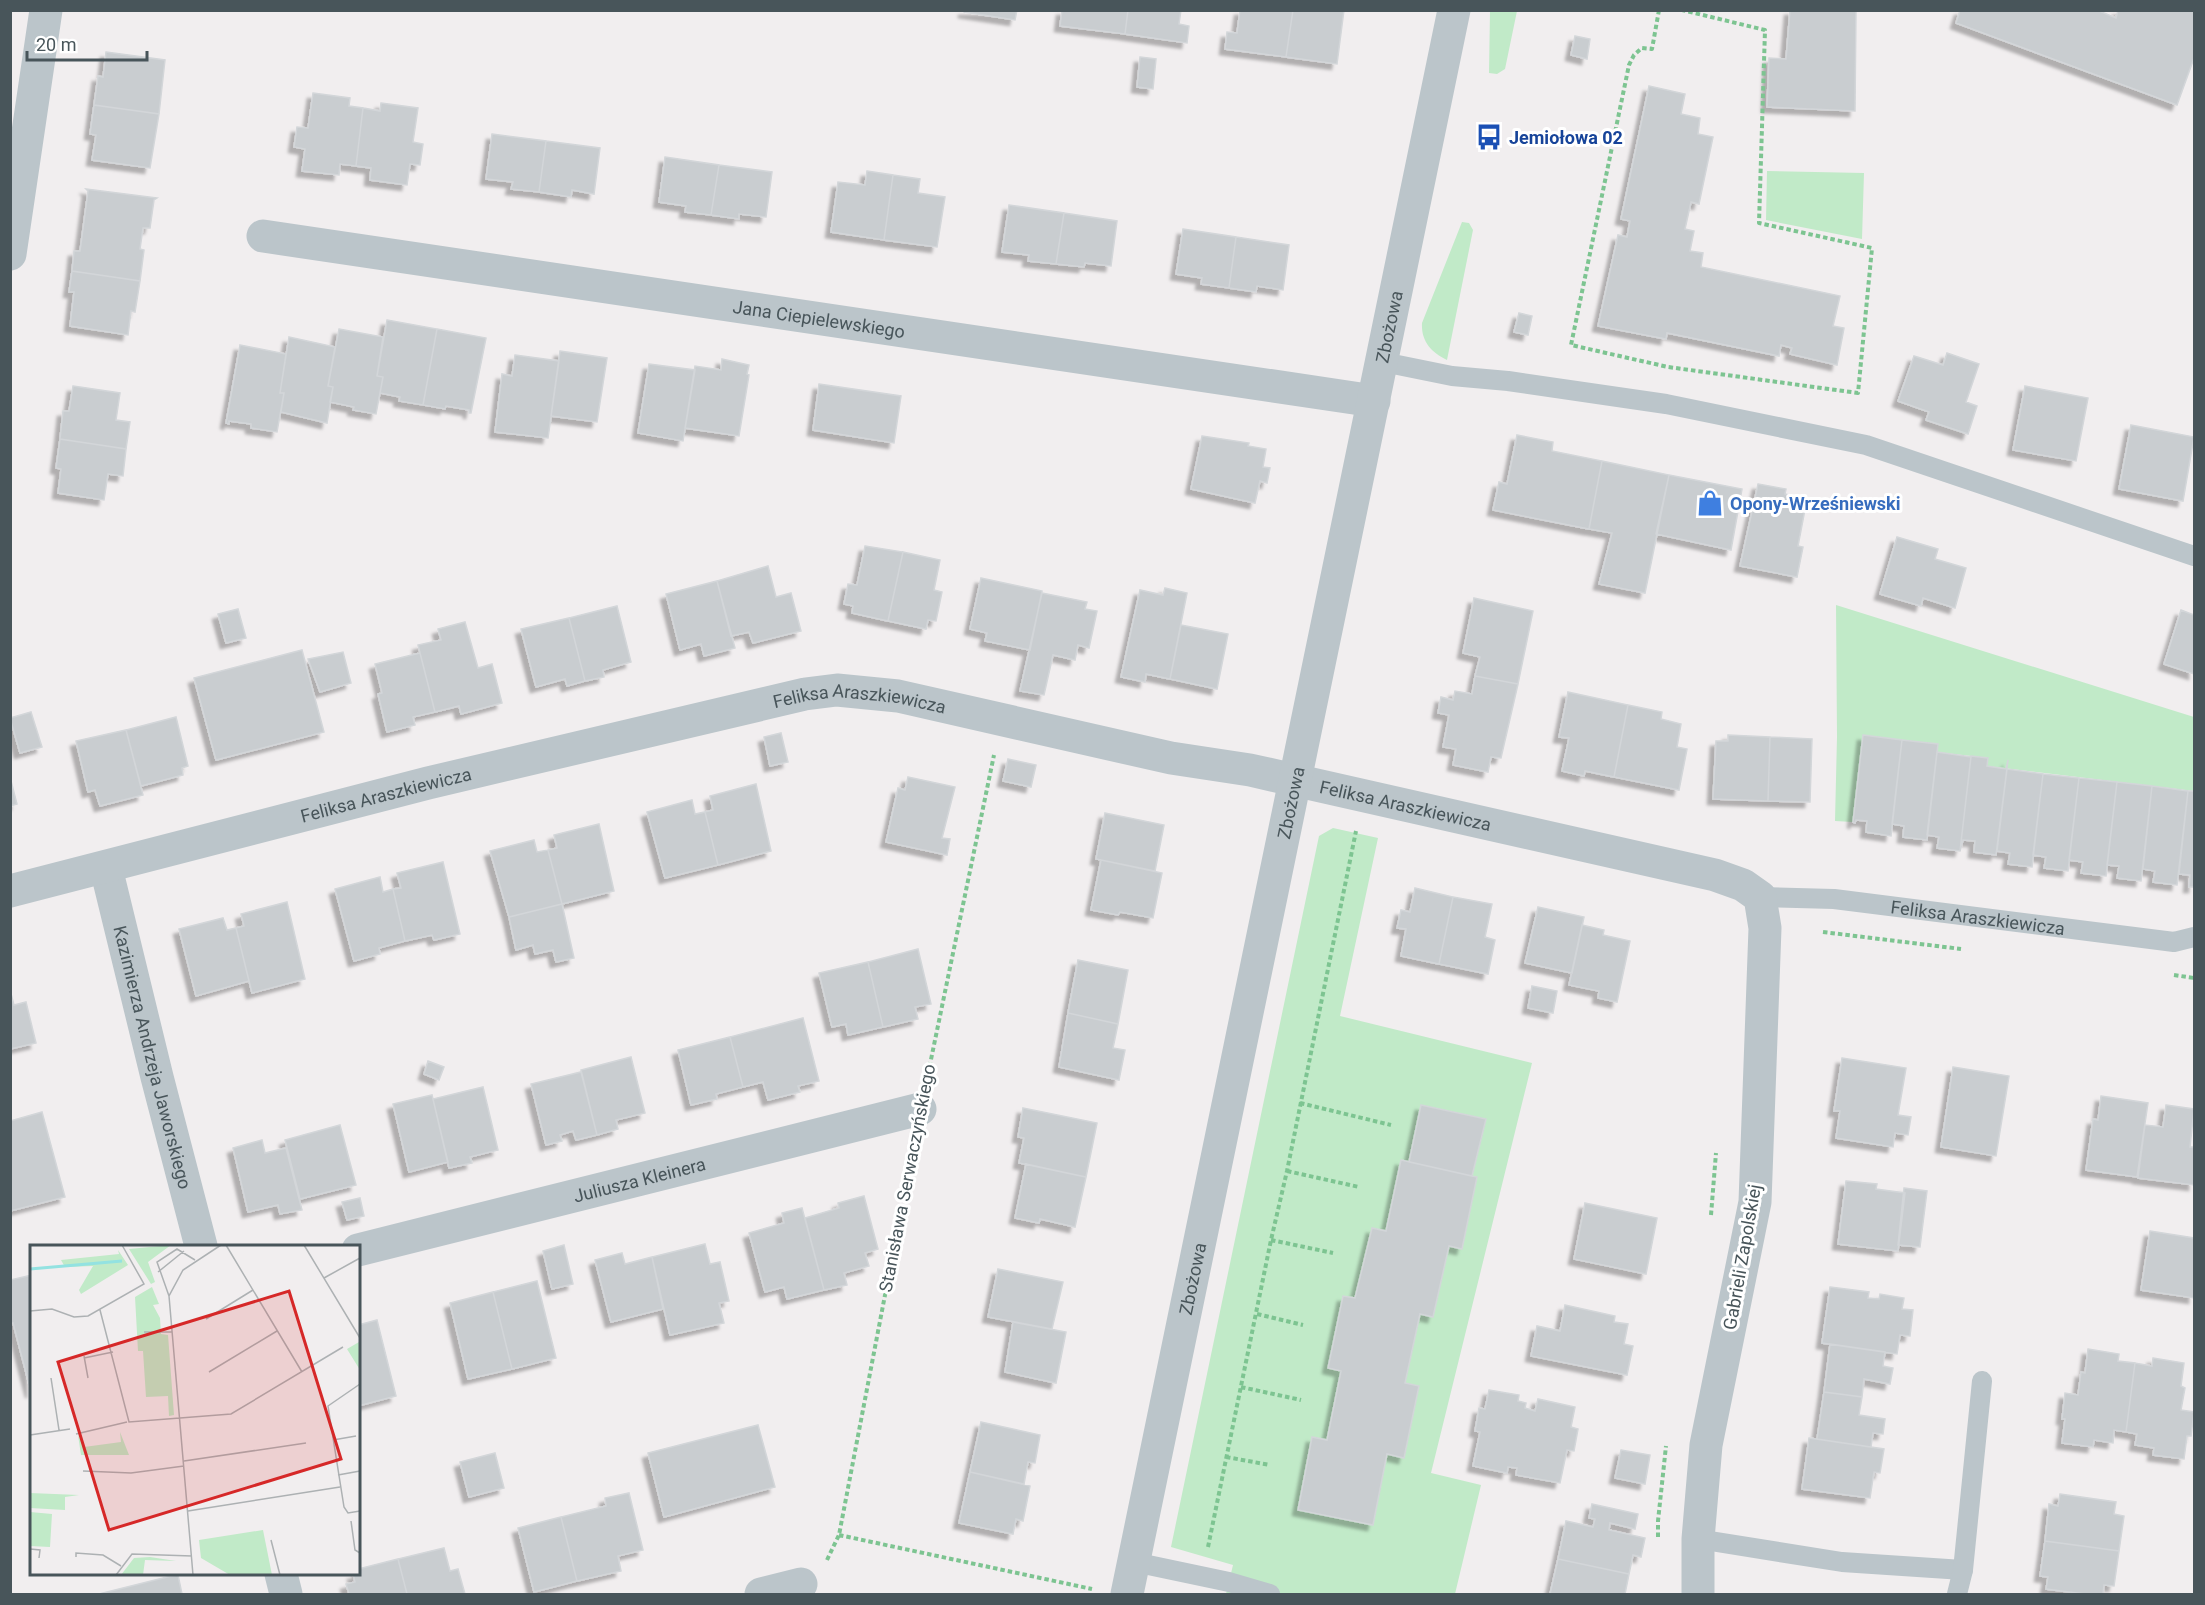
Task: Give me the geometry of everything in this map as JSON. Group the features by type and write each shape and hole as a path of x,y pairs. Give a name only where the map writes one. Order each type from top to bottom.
{"street":[{"path":"10,254 15,194 46,10"},
{"name":"Zbożowa","path":"1127,1594 1454,10"},
{"name":"Jana Ciepielewskiego","path":"263,236 1374,401"},
{"name":"Feliksa Araszkiewicza","path":"10,891 428,783 804,694 837,690 898,696 1172,758 1250,770 1296,780 1715,875 1743,885 1760,897"},
{"name":"Kazimierza Andrzeja Jaworskiego","path":"106,868 201,1245"},
{"name":"Gabrieli Zapolskiej","path":"1698,1594 1698,1539 1706,1445 1755,1202 1765,928 1760,897"},
{"name":"Juliusza Kleinera","path":"360,1249 920,1109"},
{"path":"281,1575 286,1594"},
{"path":"761,1594 801,1584"}],"lane":[{"path":"1383,362 1452,376 1508,381 1666,404 1866,445 2194,556"},
{"name":"Feliksa Araszkiewicza","path":"1760,897 1834,899 2174,942 2194,937"},
{"path":"1957,1594 1963,1570 1982,1381"},
{"path":"1698,1539 1842,1562 1963,1570"},
{"path":"1134,1562 1270,1594"}],"path":[{"path":"1659,10 1652,49 1642,48 1629,64 1570,345 1668,367 1858,393 1872,248 1759,223 1765,30 1682,10"},
{"name":"Stanisława Serwaczyńskiego","path":"801,1584 826,1562 839,1535 920,1109 1002,719"},
{"path":"1202,1577 1358,822"},
{"path":"1300,1103 1391,1125"},
{"path":"1711,1222 1716,1151"},
{"path":"1287,1171 1359,1187"},
{"path":"1271,1240 1333,1253"},
{"path":"1257,1314 1303,1325"},
{"path":"1241,1387 1301,1400"},
{"path":"1658,1542 1658,1521 1667,1438"},
{"path":"1226,1458 1270,1465"},
{"path":"839,1535 1078,1585"}],"green space":[{"path":"1490,11 1517,11 1505,69 1497,74 1489,73"},
{"path":"1767,171 1864,173 1862,239 1766,220"},
{"path":"1462,222 1469,223 1473,230 1447,360 1436,353 1425,341 1422,323"},
{"path":"1836,605 2194,717 2194,791 1987,766 1988,758 1937,752 1937,744 1863,735 1853,822 1835,821"},
{"path":"1333,828 1378,838 1340,1016 1532,1063 1431,1473 1481,1485 1455,1594 1226,1594 1233,1565 1171,1547 1319,836"}],"building":[{"path":"964,10 1017,10 1015,20 964,12"},
{"path":"1062,10 1128,10 1125,34 1060,26"},
{"path":"1128,10 1181,10 1179,24 1189,26 1187,43 1125,34"},
{"path":"1240,10 1293,10 1286,57 1225,49 1227,32 1237,33"},
{"path":"1293,10 1344,10 1337,64 1286,57"},
{"path":"1790,10 1856,10 1855,111 1767,107 1769,58 1786,59"},
{"path":"1960,10 2097,10 2116,18 2118,10 2194,10 2194,58 2177,105 1956,23"},
{"path":"1575,36 1590,39 1587,59 1571,55"},
{"path":"106,52 165,60 159,114 94,105 98,76 103,77"},
{"path":"1140,57 1156,59 1153,89 1137,87"},
{"path":"1649,86 1685,94 1681,114 1700,118 1698,134 1713,137 1699,204 1691,202 1685,229 1694,231 1690,251 1703,253 1701,267 1840,296 1833,326 1844,328 1837,365 1790,354 1792,348 1781,345 1779,356 1667,333 1666,339 1598,326 1618,235 1627,237 1630,221 1621,219"},
{"path":"313,93 350,98 349,106 363,108 356,166 340,164 339,175 302,171 305,149 294,147 297,127 308,128"},
{"path":"381,103 418,108 413,142 423,144 420,165 410,164 407,185 370,180 371,168 356,166 363,108 380,111"},
{"path":"94,105 159,114 150,168 92,160 96,135 90,134"},
{"path":"492,134 546,141 539,192 511,189 513,182 486,179"},
{"path":"546,141 600,148 594,194 572,190 571,197 539,192"},
{"path":"665,157 719,165 711,215 685,212 686,206 659,202"},
{"path":"719,165 772,172 766,217 739,214 739,219 711,215"},
{"path":"867,171 893,175 884,240 831,232 838,182 865,185"},
{"path":"893,175 920,179 918,193 945,197 937,247 884,240"},
{"path":"86,189 157,198 154,200 150,228 143,228 140,249 144,250 140,281 72,271 74,251 80,251 88,191"},
{"path":"1009,205 1064,213 1056,264 1028,261 1029,255 1002,252"},
{"path":"1064,213 1117,221 1111,266 1085,263 1084,267 1056,264"},
{"path":"1183,229 1236,237 1229,288 1201,284 1202,278 1176,274"},
{"path":"1236,237 1289,245 1283,290 1257,286 1256,292 1229,288"},
{"path":"72,271 140,281 135,312 131,311 128,335 70,326 74,292 69,292"},
{"path":"1519,313 1532,316 1528,335 1514,332"},
{"path":"387,320 437,329 423,405 399,401 400,397 380,393 383,377 377,376"},
{"path":"339,329 383,337 377,376 383,377 376,414 353,410 354,407 330,402 333,387 328,386"},
{"path":"437,329 486,338 471,413 469,410 446,406 445,409 423,405"},
{"path":"289,337 335,347 328,386 333,387 327,423 281,412 284,393 280,393"},
{"path":"240,345 286,354 280,393 284,393 277,432 251,428 251,424 229,421 229,424 226,423"},
{"path":"560,351 607,358 597,422 551,416"},
{"path":"1947,353 1979,364 1966,402 1977,406 1968,434 1926,420 1929,412 1898,401 1914,356 1943,365"},
{"path":"515,355 559,361 548,438 495,432 502,374 512,376"},
{"path":"722,359 749,365 739,436 685,428 695,366 721,370"},
{"path":"649,364 695,370 683,441 638,433"},
{"path":"819,384 901,396 894,443 813,430"},
{"path":"73,386 120,393 116,420 130,422 126,449 60,439 63,411 69,411"},
{"path":"2025,386 2088,398 2076,461 2013,450"},
{"path":"2131,425 2194,437 2183,501 2119,489"},
{"path":"1517,435 1553,442 1552,451 1602,461 1589,529 1493,510 1499,482 1507,484"},
{"path":"1202,436 1249,443 1248,446 1266,449 1263,467 1270,468 1267,483 1260,481 1255,503 1191,489"},
{"path":"60,439 126,449 123,476 108,474 104,500 58,493 61,469 56,468"},
{"path":"1602,461 1669,475 1645,593 1599,584 1612,533 1589,529"},
{"path":"1669,475 1742,489 1731,550 1656,534"},
{"path":"1758,484 1786,489 1785,494 1807,499 1798,546 1803,547 1797,577 1740,566"},
{"path":"1897,537 1938,549 1935,559 1966,568 1955,608 1923,598 1921,606 1880,594"},
{"path":"865,546 903,552 888,621 852,613 853,606 844,604 848,584 857,585"},
{"path":"903,552 940,560 934,590 942,592 936,621 928,620 926,629 888,621"},
{"path":"768,566 776,597 791,593 801,631 753,643 749,632 731,636 717,581"},
{"path":"981,578 1042,591 1030,650 985,641 987,633 970,629"},
{"path":"717,581 735,648 704,656 701,644 680,650 666,594"},
{"path":"1165,588 1187,593 1170,679 1146,674 1145,682 1121,677 1140,590 1163,595"},
{"path":"1042,593 1087,602 1085,609 1097,611 1089,648 1078,645 1075,660 1053,655 1044,695 1020,691"},
{"path":"1474,598 1533,611 1518,684 1475,676 1480,657 1463,653"},
{"path":"617,606 631,662 603,670 604,677 585,681 569,618"},
{"path":"238,609 246,638 226,643 218,614"},
{"path":"2181,610 2194,615 2194,674 2164,664"},
{"path":"569,618 585,681 567,686 565,679 536,687 521,629"},
{"path":"465,622 478,668 492,664 502,703 461,714 459,706 435,712 418,645 441,640 438,629"},
{"path":"1181,625 1228,634 1217,689 1170,679"},
{"path":"302,650 324,732 216,760 194,678"},
{"path":"343,652 351,683 320,692 308,659"},
{"path":"420,653 435,712 413,717 415,725 387,732 378,694 382,693 375,664"},
{"path":"1475,676 1518,684 1501,758 1491,757 1488,772 1453,765 1456,749 1443,747 1449,715 1438,713 1441,697 1453,700 1455,691 1472,694"},
{"path":"1568,692 1628,705 1614,777 1585,771 1584,776 1562,771 1569,738 1559,737"},
{"path":"1628,705 1662,712 1661,719 1681,724 1677,747 1687,749 1679,790 1614,777"},
{"path":"31,712 42,747 20,753 10,718"},
{"path":"176,717 188,766 182,768 183,775 141,786 126,730"},
{"path":"126,730 143,795 100,806 95,790 88,792 76,741"},
{"path":"781,733 788,762 770,766 764,737"},
{"path":"1728,735 1770,737 1768,801 1713,799 1716,741 1728,741"},
{"path":"1863,735 1902,740 1891,836 1866,832 1867,821 1853,822"},
{"path":"1770,737 1812,739 1810,802 1768,801"},
{"path":"1902,740 1938,744 1927,840 1903,837 1904,826 1892,824"},
{"path":"1937,752 1971,757 1960,851 1937,848 1939,837 1927,835"},
{"path":"1971,756 1988,758 1987,766 2006,769 2008,760 1996,855 1974,852 1975,841 1963,840 1960,851"},
{"path":"1008,759 1036,765 1031,787 1003,781"},
{"path":"2007,769 2043,774 2032,867 2008,864 2010,853 1997,851"},
{"path":"2043,774 2079,778 2068,871 2044,868 2046,857 2033,855"},
{"path":"10,777 17,804 10,806"},
{"path":"908,777 955,787 942,838 950,839 947,855 886,842 898,788 905,790"},
{"path":"2079,778 2117,782 2106,876 2081,873 2083,862 2069,860"},
{"path":"2117,782 2152,786 2141,881 2117,878 2119,866 2107,865"},
{"path":"756,784 771,851 718,865 705,812 713,810 710,796"},
{"path":"2152,786 2188,791 2177,885 2153,882 2155,871 2143,869"},
{"path":"2188,791 2194,791 2194,887 2189,887 2190,875 2179,874"},
{"path":"692,800 695,814 705,812 718,865 665,878 647,812"},
{"path":"1105,813 1164,825 1155,871 1096,859"},
{"path":"599,824 614,891 562,904 548,850 557,848 554,835"},
{"path":"534,840 537,852 548,850 562,904 509,917 490,851"},
{"path":"1101,860 1162,873 1153,918 1091,910"},
{"path":"443,862 460,934 434,940 432,935 405,941 393,889 401,888 397,873"},
{"path":"380,877 383,892 393,889 405,941 379,948 380,954 354,961 335,889"},
{"path":"1415,888 1453,897 1439,964 1401,956 1406,929 1397,928 1401,910 1410,912"},
{"path":"1453,897 1492,904 1485,937 1495,940 1488,974 1439,964"},
{"path":"287,902 305,979 252,993 236,928 244,926 241,914"},
{"path":"562,904 574,958 556,962 553,950 535,954 533,945 516,950 509,917"},
{"path":"1538,907 1584,917 1572,973 1525,963"},
{"path":"223,918 227,930 236,928 249,981 196,996 179,929"},
{"path":"1582,925 1604,930 1603,935 1630,941 1617,1002 1598,998 1599,991 1569,985"},
{"path":"918,949 931,1004 915,1007 918,1019 883,1027 868,962"},
{"path":"1078,960 1128,970 1118,1024 1068,1013"},
{"path":"868,962 883,1027 848,1035 846,1024 832,1027 819,973"},
{"path":"1532,986 1557,991 1553,1013 1528,1008"},
{"path":"10,990 14,1005 26,1002 36,1043 10,1049"},
{"path":"1068,1013 1118,1024 1113,1048 1125,1050 1119,1080 1059,1067"},
{"path":"803,1018 819,1081 798,1086 800,1092 768,1100 763,1082 743,1087 730,1037"},
{"path":"730,1037 743,1087 716,1094 717,1099 691,1105 678,1050"},
{"path":"631,1057 645,1113 616,1120 618,1129 597,1135 581,1070"},
{"path":"1842,1058 1906,1068 1898,1115 1911,1117 1908,1135 1895,1133 1893,1147 1836,1138 1840,1111 1834,1111"},
{"path":"428,1061 444,1067 439,1080 424,1074"},
{"path":"1953,1067 2009,1076 1996,1156 1941,1147"},
{"path":"581,1072 597,1135 576,1140 573,1131 560,1135 562,1141 546,1145 531,1084"},
{"path":"483,1087 498,1150 470,1157 472,1163 449,1168 433,1099"},
{"path":"432,1095 448,1162 409,1172 393,1104"},
{"path":"2101,1096 2148,1103 2137,1177 2086,1170 2093,1119 2098,1120"},
{"path":"1421,1105 1486,1119 1472,1176 1409,1162"},
{"path":"2166,1105 2194,1109 2190,1147 2194,1147 2194,1185 2138,1178 2145,1125 2163,1127"},
{"path":"1023,1108 1097,1123 1086,1177 1019,1163 1024,1138 1018,1137"},
{"path":"42,1112 65,1197 10,1211 10,1121"},
{"path":"340,1125 356,1185 300,1199 285,1140"},
{"path":"262,1140 265,1153 286,1148 302,1210 280,1214 278,1205 248,1212 233,1148"},
{"path":"1401,1160 1477,1177 1462,1249 1449,1246 1433,1317 1420,1314 1405,1383 1419,1386 1404,1458 1387,1454 1373,1525 1298,1510 1312,1437 1327,1440 1341,1371 1328,1368 1343,1296 1355,1298 1372,1228 1386,1231"},
{"path":"1026,1164 1086,1177 1075,1227 1040,1219 1039,1223 1015,1218"},
{"path":"1846,1181 1877,1184 1876,1189 1905,1193 1898,1251 1838,1244"},
{"path":"1904,1188 1927,1191 1920,1247 1898,1245"},
{"path":"864,1196 878,1249 865,1253 869,1266 844,1273 847,1285 824,1290 805,1218 839,1208 838,1203"},
{"path":"360,1198 364,1216 347,1220 342,1202"},
{"path":"1585,1203 1657,1218 1646,1274 1574,1259"},
{"path":"802,1208 824,1290 787,1299 784,1287 765,1292 749,1233 784,1223 782,1213"},
{"path":"2150,1231 2194,1238 2194,1298 2141,1290"},
{"path":"705,1244 710,1264 720,1262 729,1301 719,1303 724,1323 670,1335 652,1257"},
{"path":"564,1245 573,1284 552,1289 543,1251"},
{"path":"622,1253 625,1264 652,1257 663,1309 611,1322 595,1260"},
{"path":"998,1269 1063,1282 1052,1329 988,1317"},
{"path":"30,1275 30,1388 13,1323 10,1324 10,1280"},
{"path":"537,1281 556,1358 512,1369 493,1292"},
{"path":"1830,1287 1869,1292 1868,1298 1879,1299 1880,1294 1904,1298 1902,1309 1913,1310 1910,1336 1900,1335 1897,1354 1822,1343"},
{"path":"493,1292 512,1369 468,1379 450,1303"},
{"path":"1565,1305 1615,1316 1614,1322 1628,1324 1624,1344 1633,1346 1627,1375 1531,1356 1537,1326 1560,1331"},
{"path":"377,1320 396,1396 360,1405 360,1324"},
{"path":"1013,1322 1066,1332 1056,1383 1005,1372"},
{"path":"1830,1344 1885,1352 1883,1366 1893,1368 1890,1384 1864,1379 1862,1397 1824,1392"},
{"path":"2088,1349 2119,1354 2118,1361 2135,1363 2126,1432 2114,1430 2113,1443 2094,1440 2093,1447 2062,1443 2065,1393 2078,1395 2081,1372 2085,1373"},
{"path":"2153,1358 2184,1363 2181,1386 2185,1388 2181,1410 2194,1412 2191,1436 2187,1436 2184,1459 2153,1455 2154,1448 2135,1445 2137,1434 2126,1432 2135,1363 2152,1366"},
{"path":"1489,1390 1519,1395 1518,1401 1526,1403 1525,1408 1535,1411 1538,1399 1575,1407 1571,1427 1578,1429 1574,1451 1567,1450 1560,1483 1516,1475 1517,1468 1508,1467 1507,1473 1473,1466 1480,1432 1475,1431 1479,1408 1485,1409"},
{"path":"1824,1392 1862,1397 1859,1415 1885,1419 1883,1434 1873,1433 1871,1447 1817,1439"},
{"path":"981,1422 1040,1435 1035,1463 1028,1462 1024,1484 970,1472"},
{"path":"758,1425 775,1487 664,1517 648,1453"},
{"path":"1809,1438 1884,1449 1880,1473 1874,1472 1870,1498 1802,1489"},
{"path":"1621,1450 1650,1455 1645,1484 1615,1478"},
{"path":"495,1453 504,1488 469,1497 460,1462"},
{"path":"970,1472 1030,1486 1023,1521 1016,1519 1013,1534 959,1523"},
{"path":"629,1493 643,1550 618,1556 621,1571 577,1581 561,1517 606,1506 605,1498"},
{"path":"2060,1494 2116,1502 2114,1514 2124,1516 2119,1551 2045,1541 2049,1504 2058,1506"},
{"path":"1592,1504 1638,1514 1635,1529 1610,1523 1609,1530 1645,1538 1641,1557 1633,1555 1629,1574 1558,1559 1566,1521 1593,1527 1595,1519 1589,1518"},
{"path":"561,1517 577,1581 534,1592 518,1528"},
{"path":"2045,1541 2119,1551 2114,1586 2104,1585 2103,1594 2046,1589 2048,1577 2040,1576"},
{"path":"444,1548 450,1571 458,1569 465,1594 407,1594 398,1559"},
{"path":"398,1559 407,1594 349,1594 346,1584 355,1582 353,1575 360,1575 360,1568"},
{"path":"1558,1559 1629,1574 1625,1594 1550,1594"},
{"path":"178,1575 182,1594 99,1594 167,1577"}],"place":[{"name":"Jemiołowa 02","path":"1489,137"},
{"name":"Opony-Wrześniewski","path":"1710,503"}]}
